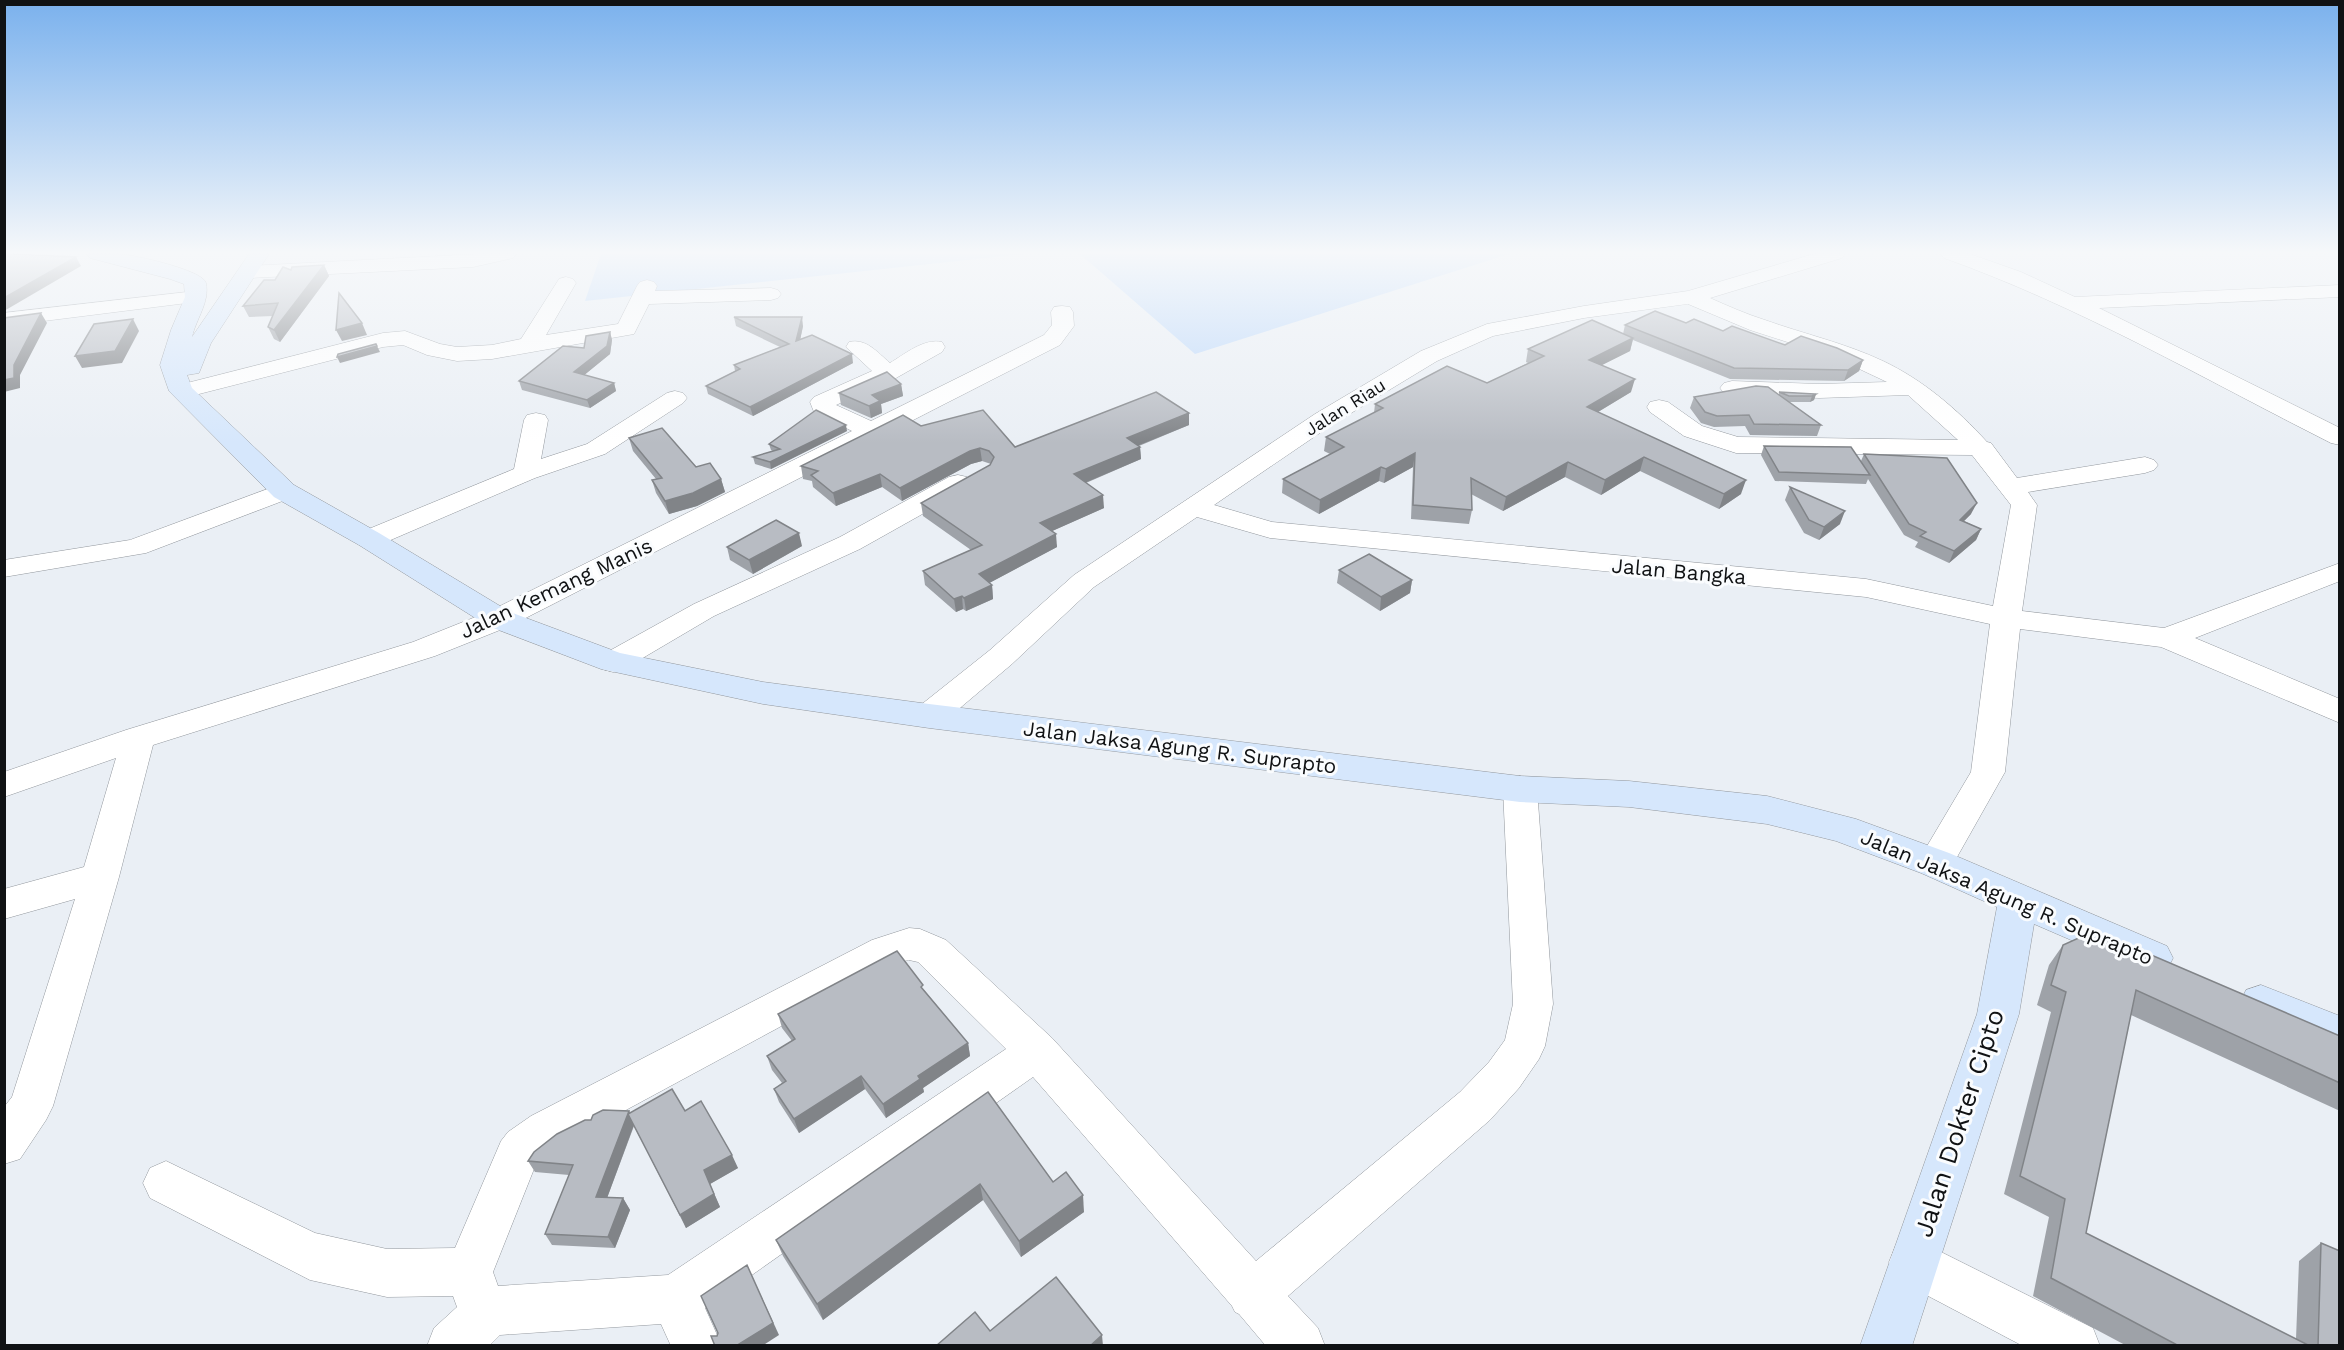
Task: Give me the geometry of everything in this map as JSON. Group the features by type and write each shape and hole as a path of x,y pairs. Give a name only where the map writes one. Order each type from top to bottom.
{"main road":[{"name":"Jalan Jaksa Agung R. Suprapto","path":"191,317 182,330 172,365 181,391 198,399 284,491 369,539 499,619 613,662 763,693 929,716 1520,789 1629,794 1767,810 1843,829 1935,863 2176,968"},
{"path":"198,399 189,365 208,317"},
{"name":"Jalan Dokter Cipto","path":"1886,1346 1998,1014 2018,898"},
{"path":"2231,991 2340,1036"}],"street":[{"path":"4,320 30,317"},
{"path":"529,344 546,317"},
{"path":"198,399 383,340 405,338 435,350 456,354 492,352 626,329 632,317"},
{"name":"Jalan Kemang Manis","path":"4,785 138,738 424,649 499,619 1052,340 1062,326 1062,317"},
{"name":"Jalan Riau","path":"929,716 1001,657 1084,581 1324,419 1429,356 1487,331 1558,317"},
{"path":"1740,317 1855,357 1890,373 1914,388 1954,420 1982,448 2024,505 2006,618 1988,772 1935,863"},
{"path":"2100,317 2340,438"},
{"path":"857,347 888,373"},
{"path":"872,430 829,411 822,406 822,402 888,373 934,347"},
{"path":"1732,388 1819,391 1914,388"},
{"path":"369,539 526,473 596,449 675,398"},
{"path":"1659,407 1693,430 1736,445 1982,448"},
{"path":"526,473 536,420"},
{"path":"2011,487 2145,465"},
{"path":"613,662 704,610 850,543 981,471"},
{"path":"4,569 136,547 284,491"},
{"name":"Jalan Bangka","path":"1191,507 1270,530 1866,588 2006,618 2167,638"},
{"path":"2167,638 2340,571"},
{"path":"2167,638 2340,712"},
{"path":"4,1144 31,1106 100,878 138,738"},
{"path":"1252,1295 1475,1106 1504,1075 1524,1046 1533,1004 1520,789"},
{"path":"4,904 100,878"},
{"path":"452,1346 479,1291 517,1156 534,1138 898,945 911,943 922,945 932,951 1037,1051 1252,1295 1300,1346"},
{"path":"166,1183 310,1256 479,1291 675,1299 1037,1051"},
{"path":"1913,1262 2075,1346"},
{"path":"675,1299 697,1346"}],"shaded area":[{"path":"1152,317 1311,317 1195,354"}],"building":[{"path":"39,317 14,365 14,378 4,380 4,318"},
{"path":"272,317 284,317 274,330 268,327"},
{"path":"337,317 357,317 362,323 336,330"},
{"path":"734,317 802,317 796,341 812,335 852,354 750,407 706,386 740,369 734,365 789,344"},
{"path":"1642,317 1670,317 1686,323 1694,319 1723,331 1732,326 1785,345 1801,336 1837,348 1863,360 1848,370 1734,368 1625,325"},
{"path":"133,319 115,351 75,356 94,324"},
{"path":"1592,320 1633,338 1589,360 1635,379 1587,407 1746,480 1724,494 1644,457 1605,480 1568,462 1506,497 1471,478 1472,510 1413,505 1415,453 1386,469 1381,467 1320,500 1283,479 1344,447 1326,437 1383,408 1375,404 1447,366 1487,383 1544,356 1528,349"},
{"path":"610,332 607,346 574,372 614,383 587,400 519,381 563,346 584,348 586,336"},
{"path":"376,344 377,346 337,357 338,354"},
{"path":"887,372 901,384 872,395 880,401 869,406 839,393"},
{"path":"1756,386 1768,387 1821,425 1754,424 1749,415 1717,416 1705,412 1694,397"},
{"path":"1156,392 1189,413 1127,438 1140,447 1074,474 1103,495 1040,523 1056,534 979,574 992,585 964,598 962,596 954,599 923,571 982,545 921,503 990,465 994,457 989,451 980,448 970,451 900,488 880,474 833,493 811,475 818,471 801,466 903,415 921,426 983,410 1015,447"},
{"path":"1779,392 1816,394 1789,396"},
{"path":"816,410 846,425 770,462 753,457 780,449 769,444"},
{"path":"662,428 696,467 710,463 721,479 693,493 665,501 652,480 662,478 629,438"},
{"path":"1764,446 1851,447 1870,475 1779,472"},
{"path":"1864,454 1947,458 1977,503 1960,520 1981,529 1954,551 1920,536 1926,532 1909,524"},
{"path":"1790,487 1845,511 1824,527 1809,520"},
{"path":"776,520 799,533 749,560 727,547"},
{"path":"1369,554 1412,580 1381,597 1339,570"},
{"path":"2083,936 2121,942 2340,1036 2340,1083 2136,990 2086,1233 2310,1346 2179,1346 2051,1278 2065,1199 2020,1176 2066,992 2051,985 2063,945"},
{"path":"897,951 923,985 921,987 968,1043 918,1076 920,1079 883,1104 861,1076 794,1119 774,1089 786,1081 767,1056 795,1039 778,1014"},
{"path":"672,1089 685,1111 701,1101 732,1155 704,1170 714,1194 680,1215 628,1114"},
{"path":"988,1092 1053,1182 1066,1172 1083,1195 1019,1241 980,1184 817,1304 776,1240"},
{"path":"603,1110 629,1111 596,1197 623,1198 608,1237 545,1234 573,1165 528,1161 534,1152 557,1134 585,1120 591,1120 593,1115"},
{"path":"2321,1243 2340,1251 2340,1346 2318,1346"},
{"path":"747,1265 773,1323 736,1346 715,1346 711,1336 717,1336 718,1333 701,1296"},
{"path":"1056,1277 1102,1335 1090,1346 936,1346 975,1312 990,1331"}]}
